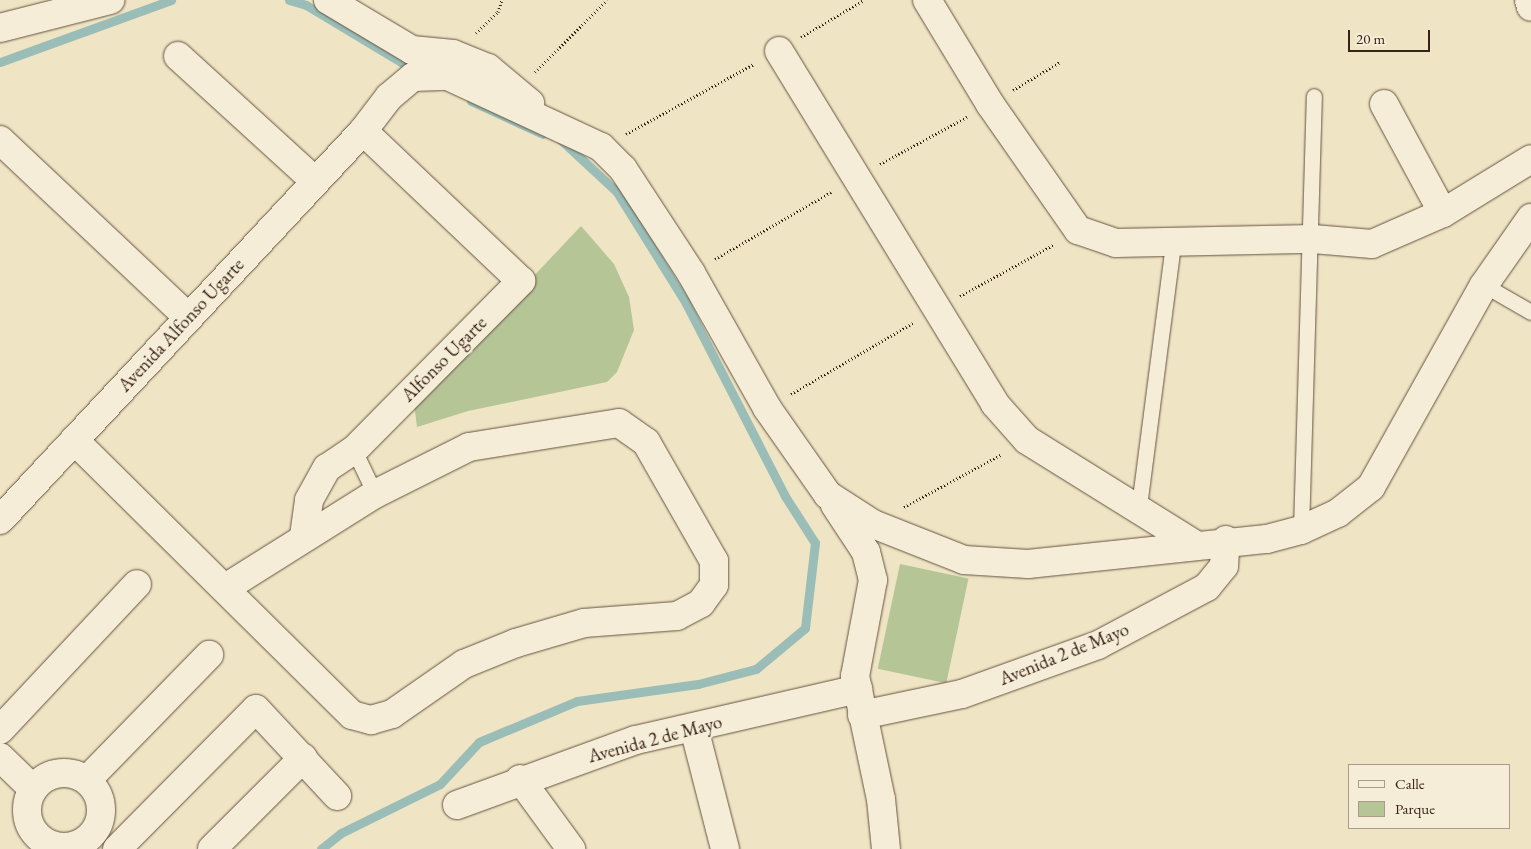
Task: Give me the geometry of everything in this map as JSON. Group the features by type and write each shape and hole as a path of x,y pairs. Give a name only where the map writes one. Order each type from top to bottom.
{"street":[{"path":"0,28 110,0"},
{"path":"328,0 412,50 453,54 488,68 518,90 546,121"},
{"path":"927,0 990,104 1078,230 1116,243 1173,244 1313,239 1372,244 1442,213 1531,159"},
{"path":"1529,0 1531,7"},
{"path":"779,51 995,404 1027,440 1075,474 1139,506 1196,545"},
{"path":"178,56 316,181"},
{"name":"Avenida Alfonso Ugarte","path":"0,520 363,131 389,97 413,77 448,76 601,147 623,169 691,273 767,408 866,552 873,580 855,676 881,800 886,849"},
{"path":"1384,104 1442,213"},
{"name":"Alfonso Ugarte","path":"304,536 309,500 327,468 354,450 521,281 363,131"},
{"path":"0,140 188,317"},
{"path":"828,495 873,524 941,554 1010,563 1196,545 1226,540 1267,538 1301,530 1338,513 1371,487 1484,285 1531,218"},
{"path":"74,440 352,715 371,720 392,714 464,664 516,643 584,623 677,616 701,603 714,585 714,561 646,442 619,423 469,447 376,494 304,536 225,588"},
{"name":"Avenida 2 de Mayo","path":"457,805 520,779 636,740 694,728 860,702 962,694 1098,644 1208,587 1224,566 1226,540"},
{"path":"0,730 137,584"},
{"path":"87,780 208,655"},
{"path":"117,849 256,708 337,796"},
{"path":"694,728 725,849"},
{"path":"0,757 33,789"},
{"path":"212,849 303,758"},
{"path":"65,773 87,780 100,800 99,824 101,842 71,846 46,843 30,825 27,813 33,789 42,780 65,773"},
{"path":"520,779 571,849"}],"lane":[{"path":"1301,530 1313,239 1314,96"},
{"path":"1139,506 1173,244"},
{"path":"1484,285 1531,312"},
{"path":"354,450 376,494"}],"path":[{"path":"453,54 498,12 502,0"},
{"path":"518,90 607,0"},
{"path":"601,147 779,51 864,0"},
{"path":"873,524 1027,440"}],"green space":[{"path":"581,226 614,264 629,297 634,330 617,372 607,382 468,411 417,427 414,403"},
{"path":"900,564 968,579 946,683 878,669"}],"waterway":[{"path":"0,62 171,0"},
{"path":"289,0 306,5 416,71"},
{"path":"471,101 543,134"},
{"path":"321,849 341,833 440,784 479,742 577,701 698,684 756,669 805,628 815,543 785,496 686,303 617,192 560,139"}]}
